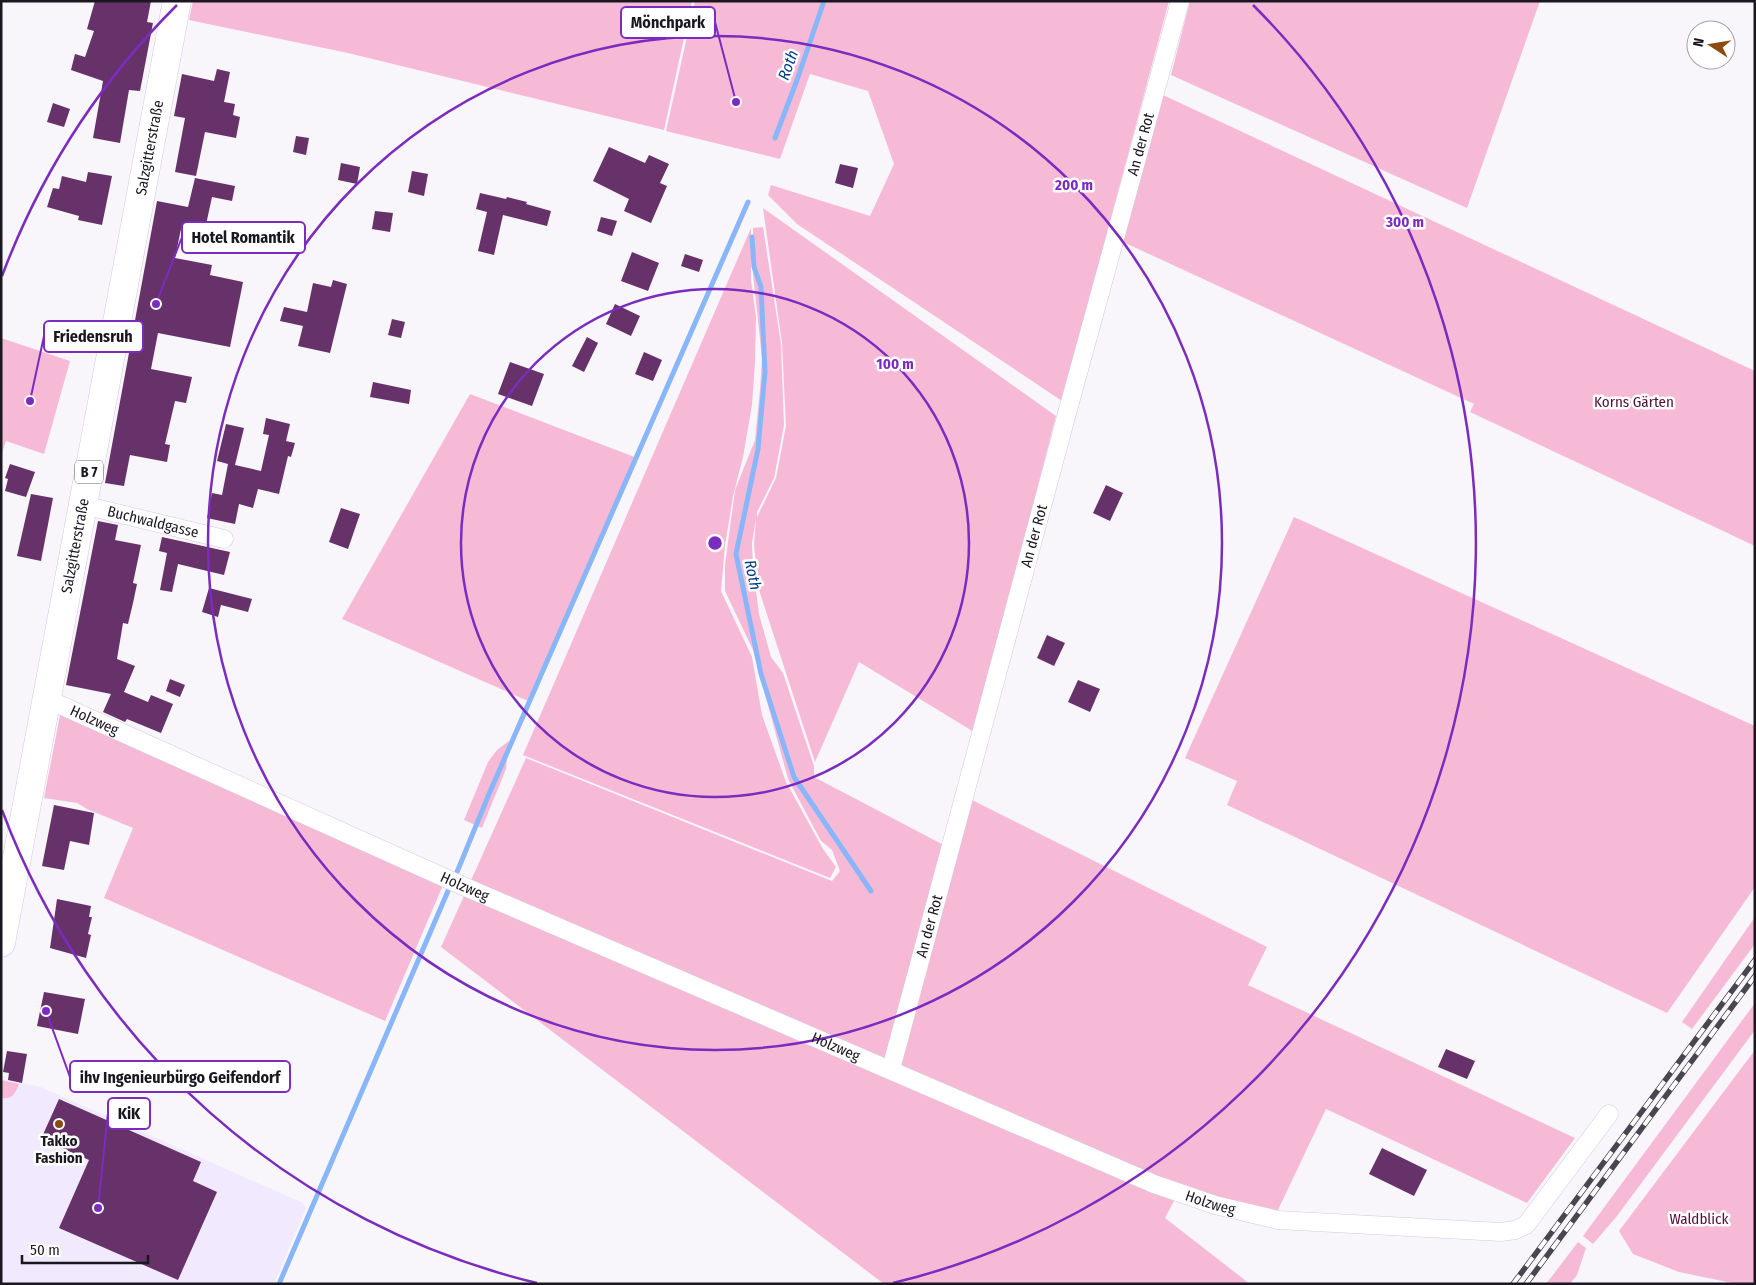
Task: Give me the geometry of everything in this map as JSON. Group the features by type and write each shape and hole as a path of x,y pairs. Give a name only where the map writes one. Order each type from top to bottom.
{"main road":[{"name":"Salzgitterstraße","path":"1,944 177,1"}],"street":[{"name":"An der Rot","path":"891,1070 1063,426 1180,1"},
{"name":"Buchwaldgasse","path":"83,505 224,539"},
{"name":"Holzweg","path":"47,699 463,886 1154,1184 1215,1205 1278,1220 1501,1232 1515,1230 1526,1225 1609,1114"}],"shaded area":[{"path":"1,1079 41,1087 303,1203 306,1208 274,1284 1,1284"}],"green space":[{"path":"193,1 692,1 664,130 348,53 189,20"},
{"path":"695,1 1169,1 1062,401 797,224 768,195 771,185 870,216 894,164 868,91 810,74 780,159 666,131"},
{"path":"1190,1 1540,1 1467,208 1171,75"},
{"name":"Korns Gärten","path":"1163,95 1755,371 1755,546 1470,412 1474,404 1123,242"},
{"path":"763,208 1056,416 974,732 859,662 815,762 759,590 754,545 756,518 752,543 759,614 771,657 783,673 814,766 814,777 957,852 972,800 1267,947 1248,985 1575,1138 1527,1203 1326,1109 1277,1212 1175,1199 1165,1218 1250,1284 884,1284 441,947 526,758 832,881 840,871 832,850 821,841 788,779 753,650 725,591 725,565 735,490 755,440 760,389 762,358 753,274 753,228 763,227 781,344 784,425 774,478 757,512 757,517 776,478 786,426 782,343"},
{"path":"751,228 751,280 756,317 752,405 743,457 733,496 725,545 721,591 752,657 762,715 786,782 823,849 836,867 830,878 523,755"},
{"path":"1,338 70,361 44,454 6,441 1,456"},
{"path":"470,394 637,458 528,701 342,619"},
{"path":"1294,517 1755,726 1755,887 1667,1013 1227,805 1237,781 1185,758"},
{"path":"60,715 443,885 385,1021 104,898 133,828 77,803 44,798"},
{"path":"509,741 506,769 482,828 464,820 488,762 497,750"},
{"path":"1755,917 1755,944 1692,1029 1682,1022"},
{"path":"1755,1003 1755,1030 1617,1216 1593,1244 1583,1236"},
{"name":"Waldblick","path":"1755,1050 1755,1284 1737,1284 1679,1272 1633,1254 1619,1231"},
{"path":"1,1080 19,1084 11,1097 1,1098"},
{"path":"1578,1242 1586,1248 1577,1275 1570,1284 1546,1284"}],"building":[{"path":"95,1 151,1 147,22 153,23 140,91 129,90 120,143 93,138 103,81 71,70 75,54 85,57 94,31 87,29"},
{"path":"217,69 230,72 224,102 235,104 233,115 240,117 236,138 205,132 196,176 175,172 185,118 174,116 182,74 214,81"},
{"path":"53,103 70,109 64,127 47,122"},
{"path":"296,136 309,138 306,155 293,152"},
{"path":"609,147 645,163 649,155 669,164 660,183 667,186 651,223 624,211 629,199 593,181"},
{"path":"341,163 360,167 357,184 338,180"},
{"path":"840,164 858,168 853,188 835,183"},
{"path":"412,171 428,174 424,196 408,192"},
{"path":"88,172 112,176 102,225 78,220 79,216 47,207 53,188 59,189 62,176 86,182"},
{"path":"195,178 235,186 232,201 212,197 204,234 181,229 175,258 212,265 210,275 243,282 230,347 158,333 151,369 192,377 186,403 175,401 165,444 170,445 167,462 130,455 124,486 105,483 157,201 188,207"},
{"path":"480,193 527,202 526,204 551,211 547,226 503,215 494,255 478,251 487,212 476,209"},
{"path":"375,211 393,213 390,232 372,229"},
{"path":"601,217 617,221 612,236 597,231"},
{"path":"632,252 659,263 648,291 621,281"},
{"path":"685,254 703,260 699,272 681,266"},
{"path":"333,280 347,284 330,353 298,346 303,326 280,321 284,307 307,312 313,283 331,287"},
{"path":"615,304 640,316 631,336 606,324"},
{"path":"392,319 405,322 401,338 388,335"},
{"path":"587,337 598,343 584,372 572,366"},
{"path":"644,352 662,360 653,381 635,374"},
{"path":"510,362 544,374 532,406 498,394"},
{"path":"373,382 411,390 409,404 370,397"},
{"path":"266,418 290,424 286,441 295,443 291,457 288,456 279,494 258,489 253,508 239,504 235,524 207,518 212,493 222,495 228,464 217,461 226,424 244,428 235,465 261,471 269,435 263,434"},
{"path":"10,464 35,472 26,497 5,491 8,479 5,478"},
{"path":"1106,485 1123,493 1110,521 1093,513"},
{"path":"31,494 53,498 41,561 17,556"},
{"path":"341,508 360,514 348,549 329,542"},
{"path":"98,521 118,525 115,540 141,545 133,583 137,584 133,603 128,624 123,623 117,659 135,666 124,692 148,702 151,695 173,704 161,733 127,719 125,722 103,712 111,694 66,685"},
{"path":"162,537 230,552 224,575 178,564 172,592 160,590 167,553 159,551"},
{"path":"209,588 252,599 248,612 221,605 218,617 202,612"},
{"path":"1047,635 1065,643 1054,666 1037,658"},
{"path":"170,679 185,685 180,697 166,691"},
{"path":"1078,680 1100,689 1090,712 1068,702"},
{"path":"54,805 94,813 89,845 70,841 64,870 42,866"},
{"path":"57,899 91,906 89,917 92,917 88,934 91,935 86,958 50,948"},
{"path":"44,992 85,999 78,1034 37,1026"},
{"path":"1446,1049 1475,1061 1467,1079 1438,1067"},
{"path":"7,1051 27,1054 22,1083 8,1080 9,1073 3,1072"},
{"path":"59,1099 201,1162 193,1181 217,1192 178,1280 59,1228 89,1160 41,1139"},
{"path":"1382,1148 1427,1170 1414,1196 1369,1174"}],"waterway":[{"name":"Roth","path":"775,138 824,1"},
{"path":"457,872 489,794 748,202"},
{"name":"Roth","path":"752,237 754,267 761,287 765,372 758,449 736,554 761,674 794,777 871,891"},
{"path":"279,1284 448,891"}],"railway":[{"path":"1513,1284 1755,960"},
{"path":"1526,1284 1755,976"}],"place":[{"name":"Mönchpark","path":"736,102"},
{"name":"Hotel Romantik","path":"156,304"},
{"name":"Friedensruh","path":"30,401"},
{"name":"ihv Ingenieurbürgo Geifendorf","path":"46,1011"},
{"name":"Takko Fashion","path":"59,1124"},
{"name":"KiK","path":"98,1208"}]}
